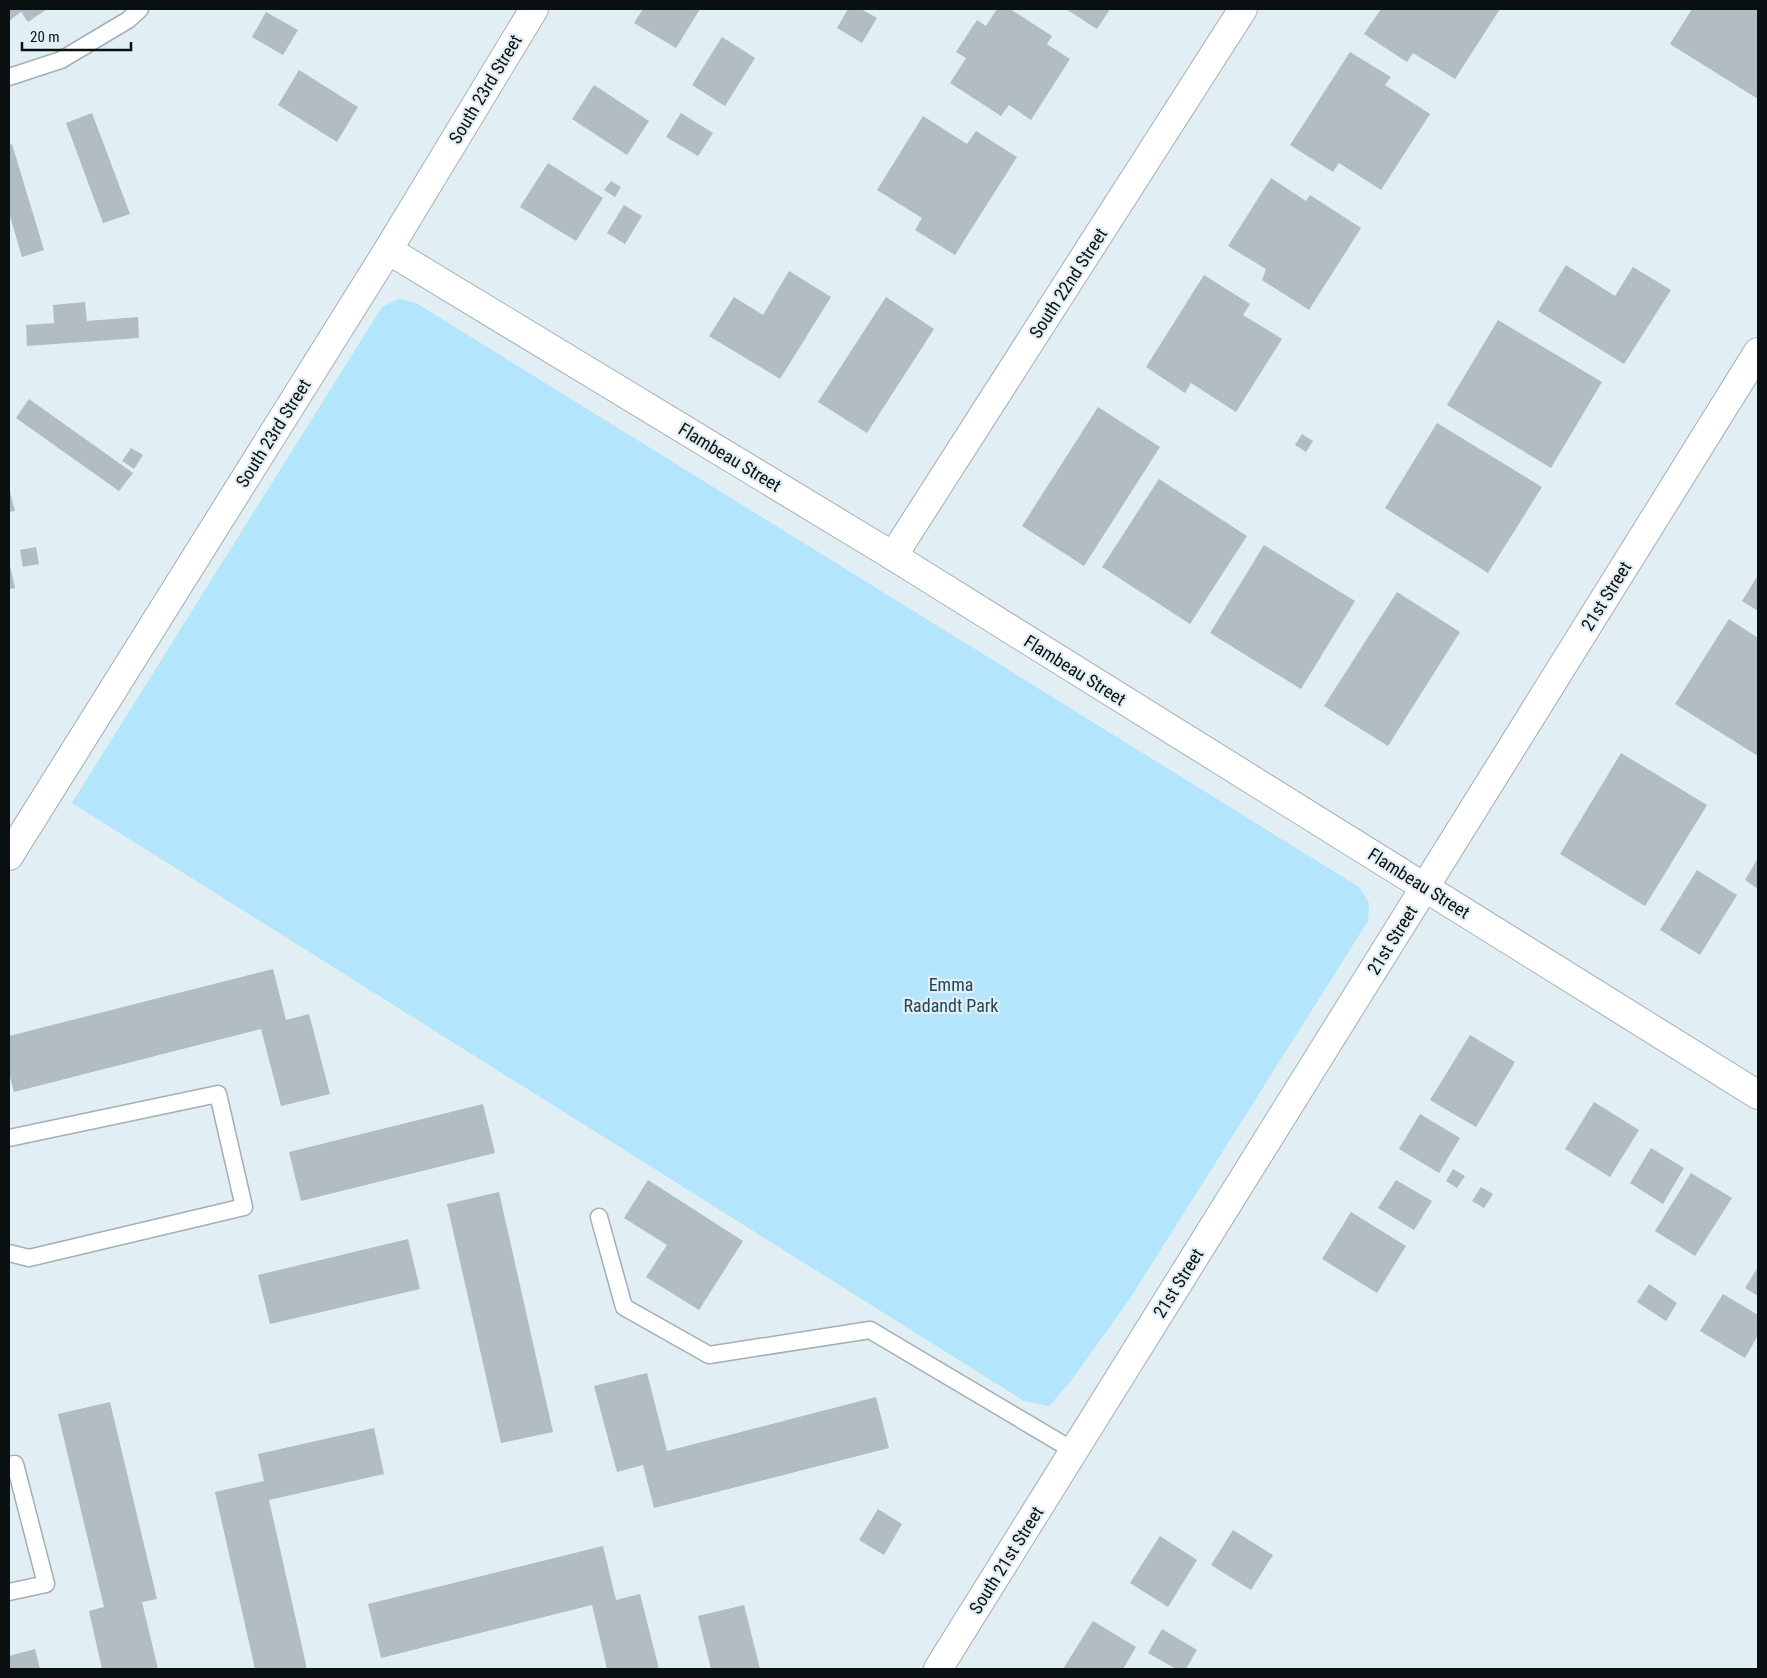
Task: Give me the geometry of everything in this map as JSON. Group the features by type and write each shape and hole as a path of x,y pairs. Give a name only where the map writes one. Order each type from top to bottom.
{"street":[{"name":"South 23rd Street","path":"9,856 388,250 534,9"},
{"name":"South 22nd Street","path":"893,556 1243,9"},
{"name":"Flambeau Street","path":"388,250 893,556 1758,1095"},
{"name":"21st Street","path":"1074,1451 1758,352"},
{"name":"South 21st Street","path":"938,1669 1074,1451"}],"lane":[{"path":"9,77 61,60 128,20 140,9"},
{"path":"9,1138 218,1094 244,1207 29,1258 9,1253"},
{"path":"599,1217 624,1307 709,1355 870,1330 1074,1451"},
{"path":"9,1465 15,1464 46,1584 9,1592"}],"green space":[{"name":"Emma Radandt Park","path":"399,299 416,303 1359,887 1369,903 1368,921 1129,1300 1071,1381 1049,1406 1024,1401 72,803 382,307"}],"building":[{"path":"9,9 47,9 28,22 21,12 9,21"},
{"path":"643,9 700,9 676,48 634,23"},
{"path":"848,9 861,9 877,18 862,43 837,28"},
{"path":"997,9 1010,9 1052,36 1047,44 1070,59 1031,120 1009,105 1001,116 950,83 966,58 956,52 977,20 986,26"},
{"path":"1066,9 1110,9 1097,29"},
{"path":"1381,9 1500,9 1455,79 1413,53 1407,62 1364,34"},
{"path":"1692,9 1758,9 1758,99 1670,44"},
{"path":"266,12 298,30 283,55 252,37"},
{"path":"722,37 755,58 725,106 692,85"},
{"path":"1350,52 1391,77 1385,85 1430,114 1381,190 1339,163 1333,172 1290,145"},
{"path":"299,70 358,107 337,142 278,105"},
{"path":"594,85 649,121 627,155 572,119"},
{"path":"92,113 130,214 103,223 66,123"},
{"path":"681,113 713,133 698,156 666,137"},
{"path":"923,116 967,144 976,131 1017,157 955,255 915,230 922,218 877,190"},
{"path":"12,144 44,250 22,257 9,213 9,145"},
{"path":"548,163 603,198 576,241 520,207"},
{"path":"1271,178 1306,201 1310,195 1361,228 1309,310 1262,280 1266,269 1228,246"},
{"path":"611,181 621,187 615,197 604,190"},
{"path":"624,205 642,216 625,244 607,233"},
{"path":"1566,265 1615,296 1633,267 1671,290 1624,364 1538,311"},
{"path":"789,271 831,297 780,379 709,336 734,297 763,315"},
{"path":"1204,275 1250,304 1243,315 1282,339 1236,412 1191,383 1185,393 1146,367"},
{"path":"886,297 934,329 867,433 818,402"},
{"path":"85,302 87,321 138,317 139,338 27,346 26,325 54,323 53,305"},
{"path":"1498,320 1602,382 1551,468 1447,405"},
{"path":"29,399 133,473 119,491 16,418"},
{"path":"1098,407 1160,447 1084,566 1022,526"},
{"path":"1437,423 1542,487 1488,573 1385,508"},
{"path":"1302,434 1313,441 1306,452 1295,445"},
{"path":"131,448 143,455 134,469 122,461"},
{"path":"1159,479 1247,536 1190,624 1102,567"},
{"path":"9,488 15,511 9,512"},
{"path":"1264,545 1355,601 1301,689 1210,633"},
{"path":"36,547 39,564 23,567 20,550"},
{"path":"9,561 15,588 9,589"},
{"path":"1758,575 1758,611 1742,601"},
{"path":"1397,592 1460,632 1388,746 1324,706"},
{"path":"1729,619 1758,638 1758,756 1675,704"},
{"path":"1621,753 1707,805 1645,906 1560,854"},
{"path":"1758,858 1758,889 1745,880"},
{"path":"1697,870 1737,895 1700,955 1660,930"},
{"path":"273,969 286,1020 309,1014 330,1094 281,1106 261,1029 14,1092 9,1073 9,1036"},
{"path":"1470,1035 1515,1062 1476,1127 1430,1100"},
{"path":"1594,1102 1639,1130 1610,1177 1565,1149"},
{"path":"483,1104 495,1153 301,1201 289,1152"},
{"path":"1420,1114 1460,1138 1439,1173 1399,1149"},
{"path":"1651,1148 1684,1168 1663,1204 1630,1183"},
{"path":"1453,1169 1465,1176 1457,1188 1446,1181"},
{"path":"1691,1173 1732,1198 1695,1256 1655,1231"},
{"path":"648,1180 743,1241 699,1310 646,1277 667,1245 624,1218"},
{"path":"1396,1180 1432,1201 1414,1230 1378,1208"},
{"path":"1481,1187 1493,1194 1484,1208 1472,1201"},
{"path":"499,1192 553,1432 501,1443 447,1204"},
{"path":"1351,1212 1406,1246 1377,1293 1322,1259"},
{"path":"408,1239 420,1289 270,1324 258,1275"},
{"path":"1758,1267 1758,1296 1745,1288"},
{"path":"1649,1284 1677,1303 1666,1321 1637,1302"},
{"path":"1723,1294 1758,1315 1758,1335 1745,1358 1700,1331"},
{"path":"647,1373 667,1451 876,1397 889,1448 654,1508 643,1465 617,1472 594,1386"},
{"path":"110,1402 157,1599 142,1602 158,1669 102,1669 89,1611 104,1607 58,1414"},
{"path":"374,1428 384,1474 269,1500 307,1669 255,1669 215,1492 264,1481 258,1454"},
{"path":"878,1509 902,1524 884,1555 859,1540"},
{"path":"1233,1530 1273,1555 1251,1590 1211,1565"},
{"path":"1160,1536 1197,1560 1168,1607 1130,1583"},
{"path":"603,1546 616,1600 640,1594 659,1669 607,1669 592,1605 381,1658 368,1604"},
{"path":"744,1605 760,1669 711,1669 698,1616"},
{"path":"1093,1621 1136,1647 1123,1669 1063,1669"},
{"path":"1162,1629 1197,1650 1186,1669 1176,1669 1148,1653"},
{"path":"35,1649 40,1669 9,1669 9,1656"}]}
